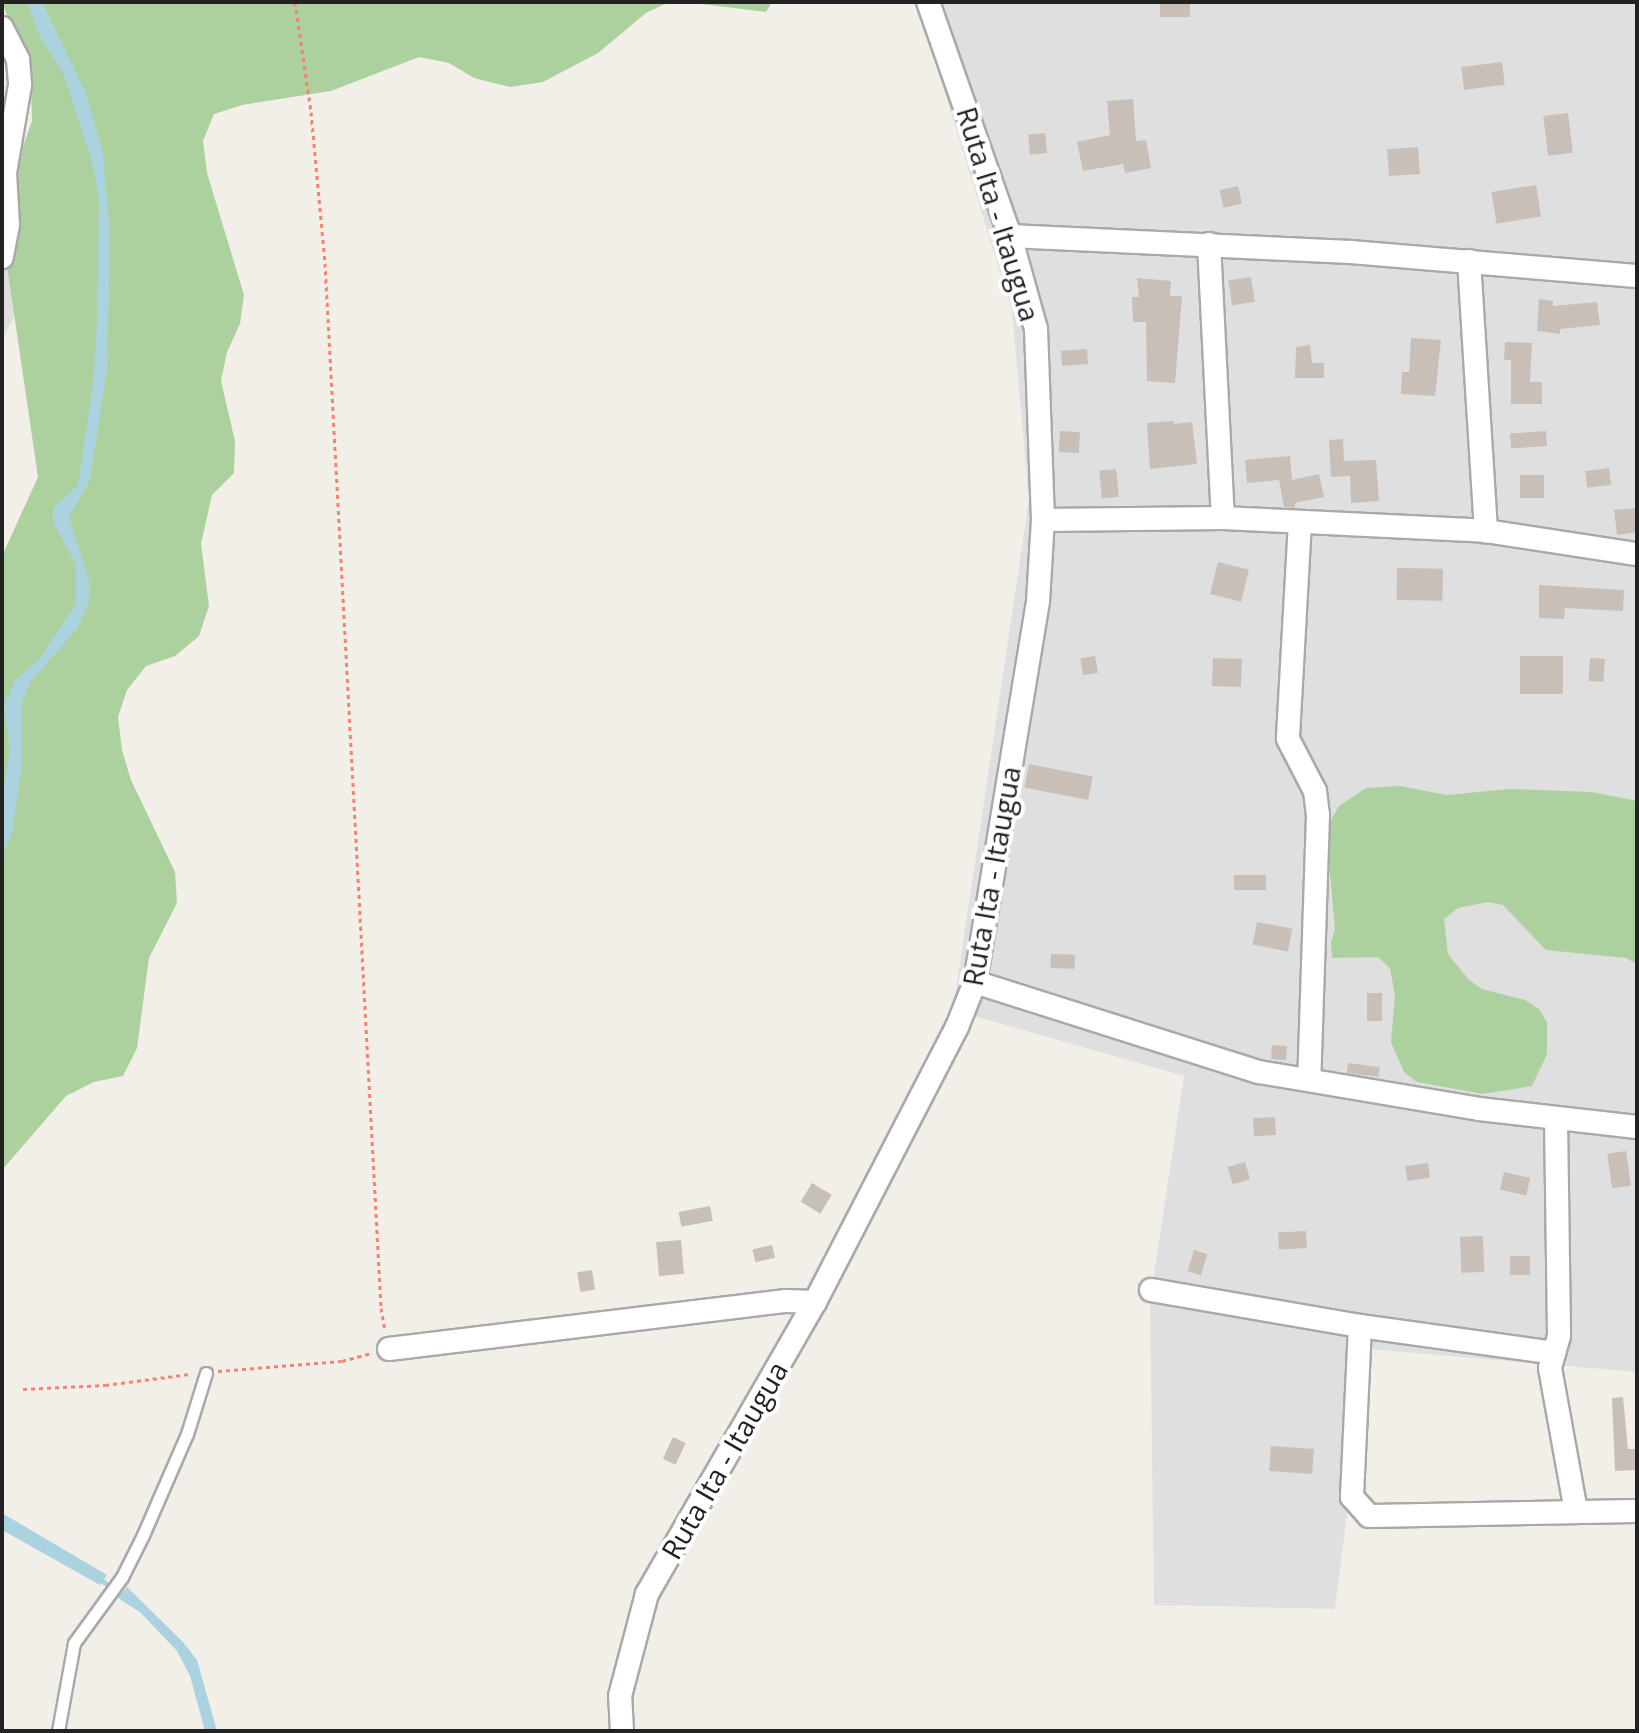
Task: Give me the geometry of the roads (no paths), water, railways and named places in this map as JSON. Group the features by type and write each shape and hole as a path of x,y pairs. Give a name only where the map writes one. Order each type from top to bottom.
{"street":[{"name":"Ruta Ita - Itaugua","path":"622,1731 620,1696 647,1594 815,1302 957,1027 975,982 1038,601 1043,520 1036,329 1010,236 928,2"},
{"path":"2,28 18,60 20,85 5,173 8,225 2,257"},
{"path":"1010,236 1209,244 1469,261 1637,276"},
{"path":"1209,244 1223,518"},
{"path":"1469,261 1486,531"},
{"path":"1043,520 1223,518 1486,531 1637,554"},
{"path":"1300,522 1288,739 1315,791 1318,815 1309,1080"},
{"path":"975,982 1259,1072 1479,1109 1637,1127"},
{"path":"1556,1118 1559,1336 1550,1368 1576,1511"},
{"path":"1151,1290 1360,1326 1554,1353"},
{"path":"389,1349 786,1301 815,1302"},
{"path":"1360,1326 1352,1497 1369,1516 1637,1511"}],"lane":[{"path":"58,1731 74,1643 122,1577 187,1434 206,1373"}],"water":[{"path":"28,2 42,2 85,91 103,153 110,236 107,369 90,480 69,517 90,584 89,602 77,629 31,681 21,705 22,764 12,832 2,857 2,799 10,751 4,705 15,681 40,658 76,604 76,564 53,522 53,508 78,485 93,385 97,321 99,200 92,161 64,75 37,31"},
{"path":"2,1513 107,1575 100,1585 2,1530"},
{"path":"127,1587 197,1660 217,1731 205,1731 190,1676 177,1651 141,1613 118,1598"}],"waterway":[{"path":"98,1578 126,1597"}]}
